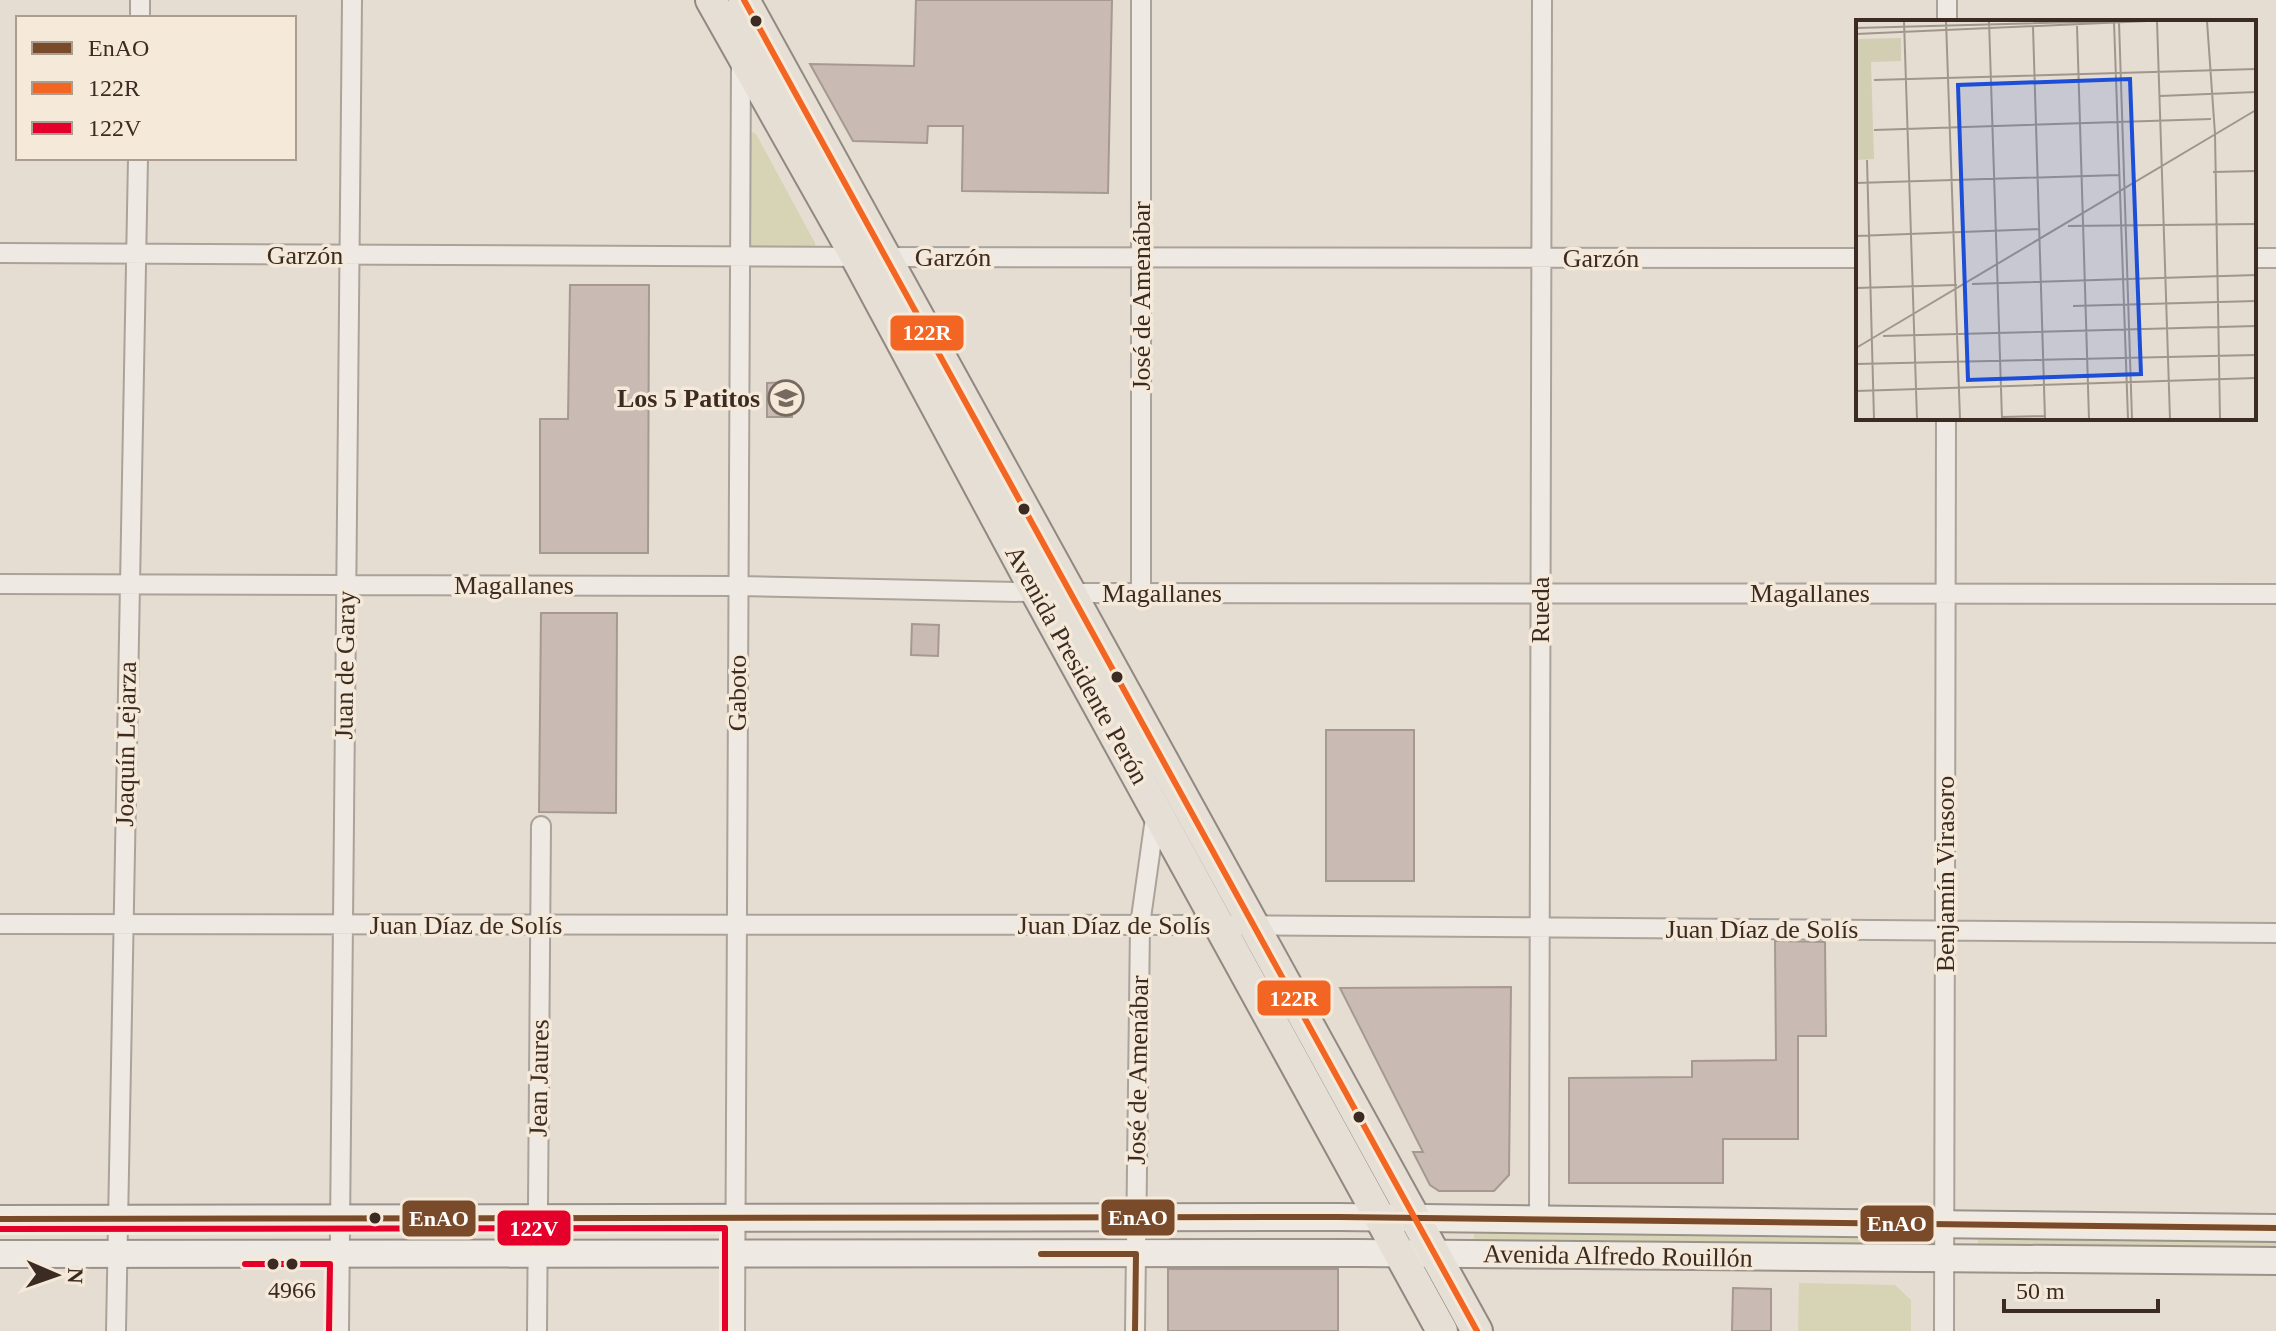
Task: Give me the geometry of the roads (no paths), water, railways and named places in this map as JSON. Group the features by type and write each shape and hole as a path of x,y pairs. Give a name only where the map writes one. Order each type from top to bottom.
{"main road":[{"name":"Avenida Presidente Perón","path":"711,0 741,54 871,257 1070,593 1477,1331"},
{"name":"Avenida Presidente Perón","path":"744,0 1036,592 1442,1331"}],"street":[{"name":"Juan de Garay","path":"339,1331 352,0"},
{"name":"José de Amenábar","path":"1141,0 1141,592"},
{"name":"Rueda","path":"1539,1220 1542,0"},
{"name":"Gaboto","path":"735,1331 741,54"},
{"name":"Joaquín Lejarza","path":"116,1331 138,160"},
{"name":"Garzón","path":"0,253 1856,258"},
{"name":"Benjamín Virasoro","path":"1944,1331 1946,420"},
{"name":"Magallanes","path":"0,584 738,586 1070,593 2276,594"},
{"name":"José de Amenábar","path":"1135,1331 1140,925 1156,810"},
{"name":"Jean Jaures","path":"537,1331 541,826"},
{"name":"Juan Díaz de Solís","path":"0,924 1219,925 2276,933"},
{"name":"Avenida Alfredo Rouillón","path":"0,1219 1414,1218 2276,1228"},
{"name":"Avenida Alfredo Rouillón","path":"0,1254 1358,1253 2276,1261"}],"place":[{"name":"Los 5 Patitos","path":"786,398"},
{"name":"4966","path":"292,1264"}]}
